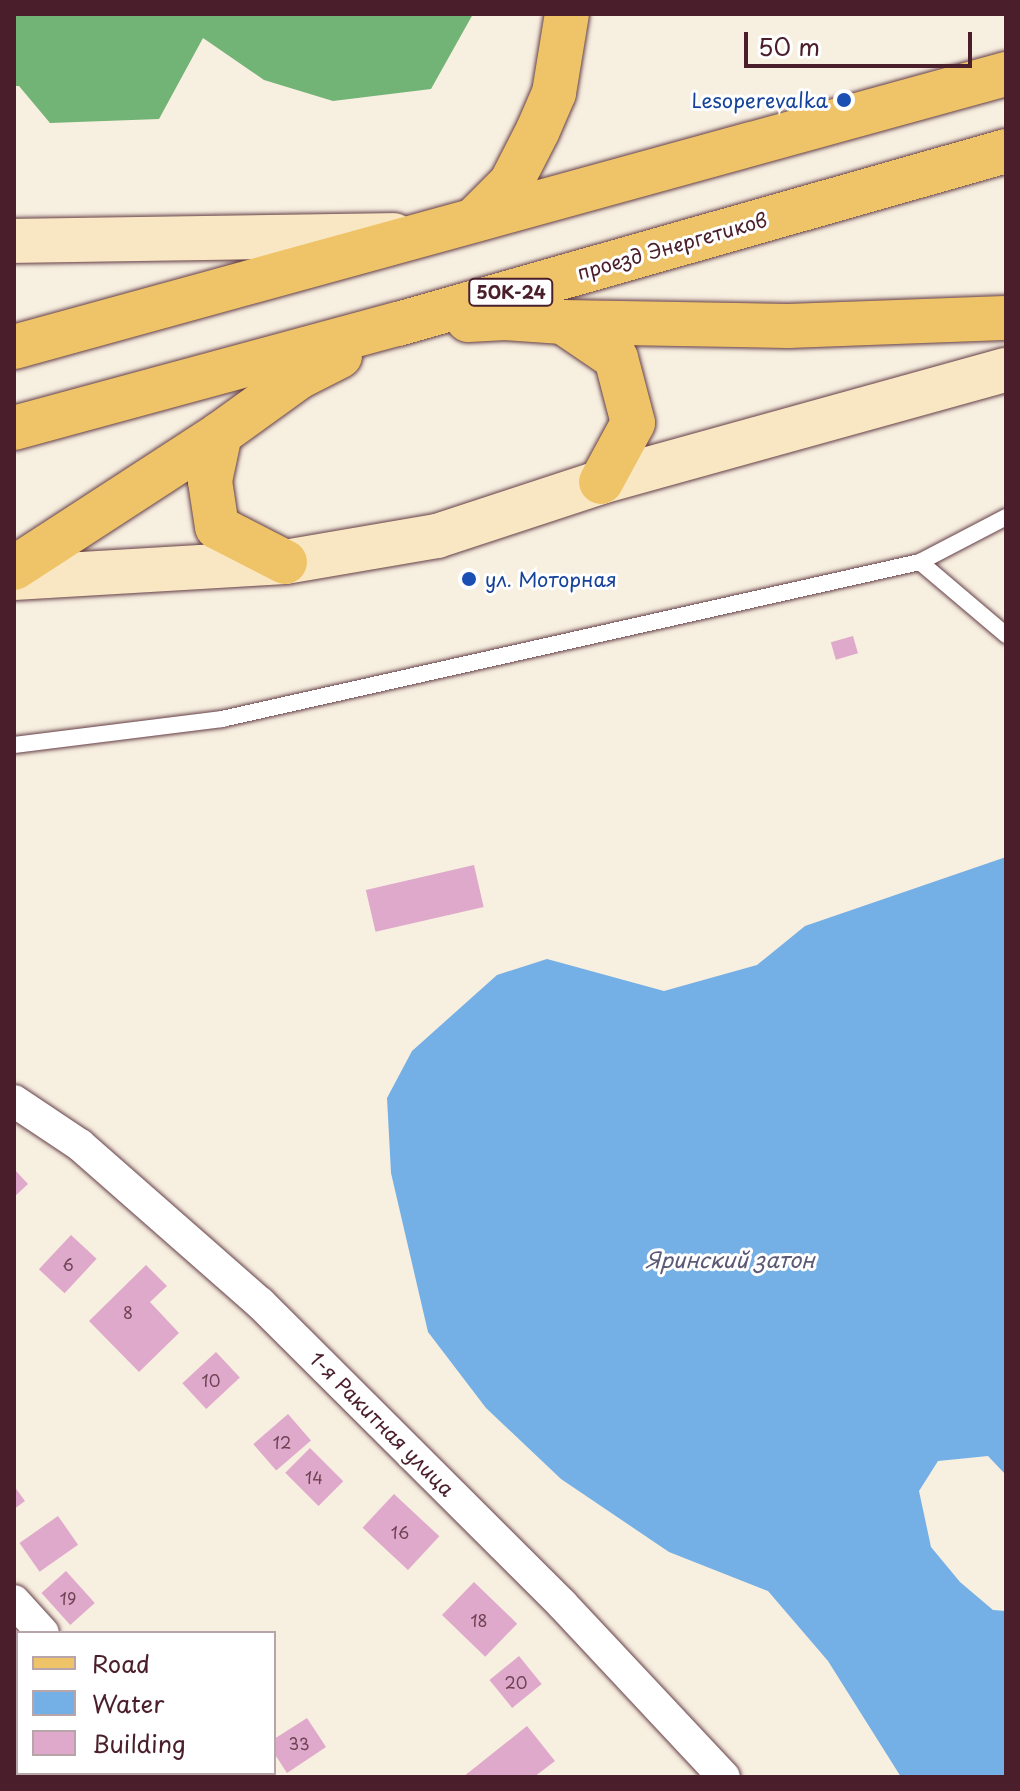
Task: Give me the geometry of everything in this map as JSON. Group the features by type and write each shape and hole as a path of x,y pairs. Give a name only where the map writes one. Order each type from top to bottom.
{"main road":[{"path":"475,219 511,183 538,130 554,93 567,14"},
{"path":"14,347 1006,74"},
{"name":"проезд Энергетиков","path":"14,428 398,324 1006,151"},
{"path":"14,241 421,235"},
{"path":"14,568 220,434 299,377 398,324 505,318 788,326 1006,318"},
{"path":"563,322 616,358 633,423 601,482"},
{"path":"14,578 285,562 437,536 601,482 1006,370"},
{"path":"220,434 210,481 217,527 285,562"}],"street":[{"name":"1-я Ракитная улица","path":"14,1101 80,1145 260,1303 562,1604 724,1777"},
{"path":"14,1601 41,1631"}],"lane":[{"path":"14,745 222,719 920,562 1006,517"},
{"path":"920,562 1006,635"}],"green space":[{"path":"14,14 473,14 431,89 333,101 264,80 203,38 159,119 50,123 19,86 14,86"}],"water":[{"name":"Яринский затон","path":"1006,857 1006,1475 988,1456 938,1461 919,1491 931,1547 960,1582 993,1610 1006,1611 1006,1777 901,1777 828,1661 768,1591 669,1552 561,1479 486,1408 428,1332 391,1173 387,1098 412,1051 497,975 547,959 664,991 757,965 805,926"}],"building":[{"path":"853,636 858,653 836,660 831,642"},
{"path":"474,865 484,907 376,932 366,890"},
{"path":"14,1169 28,1184 14,1197"},
{"path":"71,1235 97,1259 65,1293 39,1269"},
{"path":"146,1265 167,1286 150,1302 179,1333 139,1372 89,1321"},
{"path":"216,1352 240,1378 206,1409 182,1383"},
{"path":"288,1414 311,1440 276,1471 253,1444"},
{"path":"310,1448 343,1481 318,1506 285,1473"},
{"path":"14,1486 25,1501 14,1509"},
{"path":"394,1494 439,1536 408,1570 363,1528"},
{"path":"58,1516 78,1545 40,1572 19,1543"},
{"path":"66,1571 95,1603 70,1625 41,1593"},
{"path":"474,1582 517,1624 485,1657 442,1615"},
{"path":"519,1656 542,1684 512,1708 489,1680"},
{"path":"307,1718 326,1747 287,1773 276,1756 276,1738"},
{"path":"527,1726 555,1761 534,1777 463,1777"},
{"path":"111,1775 112,1777 80,1777"}],"place":[{"name":"Lesoperevalka","path":"844,100"},
{"name":"ул. Моторная","path":"469,579"}]}
